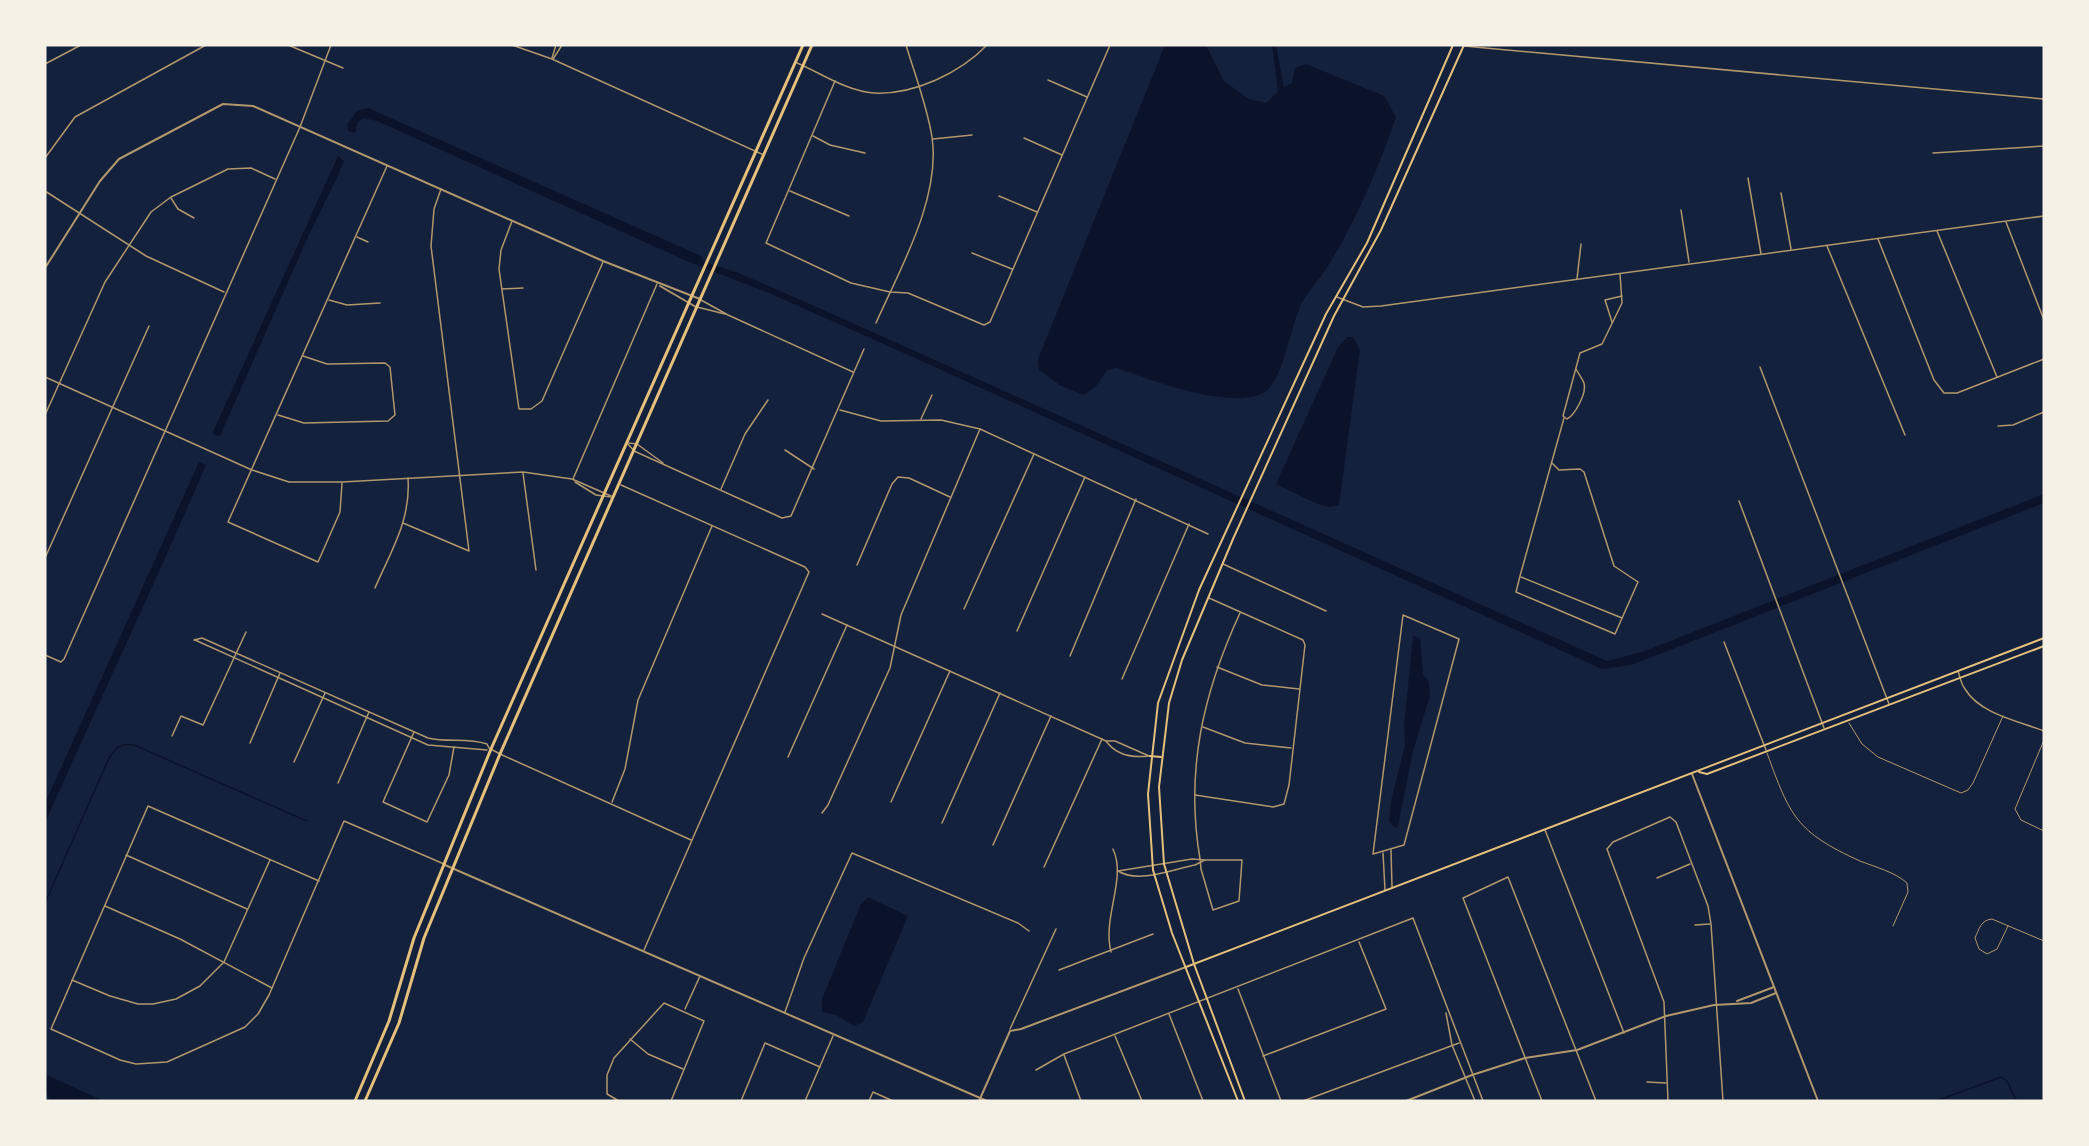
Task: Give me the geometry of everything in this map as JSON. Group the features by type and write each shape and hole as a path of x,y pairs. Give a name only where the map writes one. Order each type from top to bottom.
{"main road":[{"path":"355,1101 384,1034 407,959 490,749 710,259 803,45"},
{"path":"365,1101 393,1037 416,961 500,754 812,45"},
{"path":"1238,1101 1172,933 1153,870 1148,794 1150,756 1158,703 1199,590 1336,296 1367,243 1453,45"},
{"path":"1245,1101 1194,964 1164,864 1159,792 1161,757 1176,680 1222,564 1276,444 1343,300 1381,230 1464,45"},
{"path":"1434,88 1443,92"},
{"path":"660,369 668,372"},
{"path":"1269,441 1276,444"},
{"path":"1251,482 1258,484"},
{"path":"546,624 555,628"},
{"path":"1186,967 1699,772 1705,766 2044,638"},
{"path":"1699,772 1707,774 2044,646"},
{"path":"1150,756 1161,757"},
{"path":"407,959 416,961"},
{"path":"384,1034 393,1037"},
{"path":"1228,1075 1235,1073"},
{"path":"362,1086 370,1089"}],"street":[{"path":"45,64 81,45"},
{"path":"45,158 75,117 206,45"},
{"path":"288,45 343,68"},
{"path":"45,655 61,662 64,660 300,127 331,45"},
{"path":"512,45 552,59 764,155"},
{"path":"552,59 556,45"},
{"path":"552,59 562,45"},
{"path":"876,324 928,196 933,159 932,139 906,45"},
{"path":"796,62 835,81 874,93 919,87 950,72 977,55 987,45"},
{"path":"835,81 766,243 851,284 890,292 908,293 984,325 988,324 1013,270 1110,45"},
{"path":"1464,45 2044,99"},
{"path":"1048,80 1088,97"},
{"path":"45,268 100,181 119,159 223,104 253,106 603,261 657,284 693,296 728,315 854,373"},
{"path":"932,139 972,135"},
{"path":"812,136 830,145 865,153"},
{"path":"1024,138 1063,155"},
{"path":"1933,153 2044,146"},
{"path":"342,482 340,512 318,562 228,522 278,415 387,166"},
{"path":"45,415 105,282 151,212 171,197 218,173 238,167 251,168 276,180"},
{"path":"1748,178 1761,254"},
{"path":"403,523 469,551 462,475 431,246 434,209 441,188"},
{"path":"45,191 168,267 225,293"},
{"path":"789,191 849,216"},
{"path":"1781,193 1791,250"},
{"path":"999,196 1038,213"},
{"path":"171,197 178,209 194,218"},
{"path":"1681,210 1689,263"},
{"path":"1336,296 1363,307 1381,306 2044,216"},
{"path":"512,221 501,250 501,289 516,405 519,408 531,409 546,394 603,261"},
{"path":"2006,221 2044,320"},
{"path":"1937,231 1997,378"},
{"path":"356,237 368,242"},
{"path":"1878,238 1939,389 1944,393 1952,395 2044,359"},
{"path":"1577,280 1581,244"},
{"path":"1826,245 1905,435"},
{"path":"972,253 1013,270"},
{"path":"1552,463 1559,470 1580,469 1584,472 1614,566 1637,578 1638,585 1623,619 1617,632 1612,634 1518,594 1516,589 1580,353 1602,344 1623,296 1620,273"},
{"path":"657,284 697,307 728,315"},
{"path":"572,479 657,284"},
{"path":"501,289 523,288"},
{"path":"1612,323 1605,300 1623,296"},
{"path":"328,300 347,305 380,303"},
{"path":"45,558 149,326"},
{"path":"627,444 634,451 782,518 791,516 840,410 864,349"},
{"path":"278,415 304,423 388,420 395,415 390,367 385,363 327,364 303,356"},
{"path":"1760,367 1889,705"},
{"path":"1564,418 1572,416 1584,390 1584,382 1576,369"},
{"path":"45,377 252,470 289,482 342,482 523,472 572,479 606,491 613,497"},
{"path":"921,420 932,395"},
{"path":"721,489 745,434 768,400"},
{"path":"840,410 881,421 941,420 980,429 1190,523 1208,534"},
{"path":"1998,426 2013,425 2044,412"},
{"path":"822,813 828,805 891,668 901,615 980,429"},
{"path":"627,444 637,444 663,464"},
{"path":"785,450 814,469"},
{"path":"964,609 1034,453"},
{"path":"523,472 536,570"},
{"path":"1017,631 1086,476"},
{"path":"375,588 409,505 408,477"},
{"path":"856,565 892,484 898,477 909,478 951,497"},
{"path":"572,479 603,498 613,497"},
{"path":"619,483 805,567 809,572 644,950"},
{"path":"1070,656 1137,499"},
{"path":"1739,501 1825,729"},
{"path":"1122,679 1190,523"},
{"path":"612,803 625,769 638,700 713,525"},
{"path":"1222,564 1326,611"},
{"path":"1520,576 1623,619"},
{"path":"1194,795 1273,807 1284,804 1289,785 1305,645 1304,640 1209,598"},
{"path":"1118,871 1125,875 1153,870 1164,864 1200,861 1204,860 1242,860 1239,901 1213,910 1200,861 1194,828 1194,795 1201,726 1216,666 1240,613"},
{"path":"822,614 1106,741 1115,741 1135,752 1150,756"},
{"path":"1403,615 1459,639 1404,845 1383,852 1373,854 1403,615"},
{"path":"788,757 848,625"},
{"path":"172,736 181,716 203,725 246,632"},
{"path":"490,749 486,751 471,747 435,746 411,738 194,640 202,638 435,740 475,740 487,744 490,749 500,754 691,840"},
{"path":"1724,642 1766,751"},
{"path":"1216,666 1262,685 1300,690"},
{"path":"891,802 951,670"},
{"path":"1958,671 1963,687 1974,700 2003,716 2044,731"},
{"path":"250,743 281,672"},
{"path":"294,762 325,692"},
{"path":"942,823 1001,693"},
{"path":"338,783 369,712"},
{"path":"1845,714 1847,720"},
{"path":"993,846 1052,715"},
{"path":"1201,726 1245,742 1292,748"},
{"path":"414,732 383,802 426,822 449,776 454,747"},
{"path":"1044,867 1102,739"},
{"path":"1106,741 1111,748 1131,757 1150,756"},
{"path":"1692,774 1818,1101"},
{"path":"319,881 148,806 51,1029 120,1060 136,1064 167,1062 245,1027 258,1014 272,988 319,881 344,821 987,1101"},
{"path":"1668,1101 1666,1016 1660,991 1607,849 1613,842 1670,817 1676,822 1708,906 1723,1101"},
{"path":"1545,829 1624,1033"},
{"path":"1111,952 1108,921 1118,871 1113,849"},
{"path":"1391,850 1392,888"},
{"path":"1383,852 1385,890"},
{"path":"785,1012 804,958 852,853 1018,923 1029,931"},
{"path":"125,855 247,909"},
{"path":"72,980 125,1001 153,1004 186,994 210,978 224,962 271,859"},
{"path":"1118,871 1166,871 1200,861"},
{"path":"1657,878 1691,864"},
{"path":"1542,1101 1463,898 1508,877 1578,1050 1596,1101"},
{"path":"104,905 180,939 272,988"},
{"path":"1036,1070 1064,1054 1359,941 1413,918 1446,1010 1483,1101"},
{"path":"1695,925 1711,924"},
{"path":"980,1099 1056,929"},
{"path":"1059,970 1111,952 1152,934"},
{"path":"1263,1056 1386,1009 1359,941"},
{"path":"1010,1031 1021,1029 1186,967"},
{"path":"684,1010 700,976"},
{"path":"1734,1002 1774,987"},
{"path":"1237,988 1281,1101"},
{"path":"1406,1101 1465,1077 1525,1058 1578,1050 1666,1016 1714,1005 1734,1002 1751,1003 1776,993"},
{"path":"619,1101 607,1094 607,1075 614,1058 664,1003 684,1010 704,1021 671,1101"},
{"path":"1446,1010 1452,1045 1475,1101"},
{"path":"1169,1013 1203,1101"},
{"path":"805,1101 834,1034"},
{"path":"1115,1035 1142,1101"},
{"path":"630,1039 648,1054 685,1070"},
{"path":"1303,1101 1460,1042"},
{"path":"741,1101 765,1043 820,1067"},
{"path":"1064,1054 1081,1101"},
{"path":"1647,1082 1667,1083"},
{"path":"869,1101 873,1092 893,1101"}],"lane":[{"path":"1847,720 1870,752 1961,793 1968,790 1973,783 2003,716"},
{"path":"2044,740 2015,809 2021,820 2044,831"},
{"path":"1766,751 1783,797 1805,830 1832,848 1906,883 1908,892 1893,926"},
{"path":"2008,926 1997,949 1987,954 1979,949 1975,938 1982,923 1992,919 2008,926 2044,942"}],"water":[{"path":"1165,45 1206,45 1224,81 1249,99 1266,103 1278,91 1272,45 1276,45 1284,87 1292,83 1295,68 1306,64 1384,96 1396,117 1374,174 1348,231 1325,271 1300,307 1277,375 1266,391 1252,397 1234,398 1192,392 1117,368 1107,370 1097,385 1084,395 1061,386 1039,370 1038,359"},
{"path":"368,108 701,256 704,262 736,272 810,304 1607,661 1642,652 2044,494 2044,503 1631,665 1602,669 906,354 769,293 689,262 377,121 363,118 358,122 355,133 348,131 347,125 357,111"},
{"path":"338,156 344,161 340,171 307,239 220,436 212,434"},
{"path":"1347,337 1353,337 1360,350 1339,505 1329,507 1315,503 1276,484 1338,347"},
{"path":"199,462 206,465 45,823 45,803"},
{"path":"1413,636 1420,638 1423,674 1429,682 1430,696 1413,751 1398,826 1395,828 1389,821 1391,801 1405,745 1404,725"},
{"path":"868,897 908,916 863,1022 854,1026 836,1015 822,1012 822,999 861,904"},
{"path":"45,1075 104,1101 50,1101 45,1090"}],"waterway":[{"path":"45,903 109,758 122,745 134,745 307,821"},
{"path":"1936,1101 2001,1077 2007,1081 2016,1101"}]}
